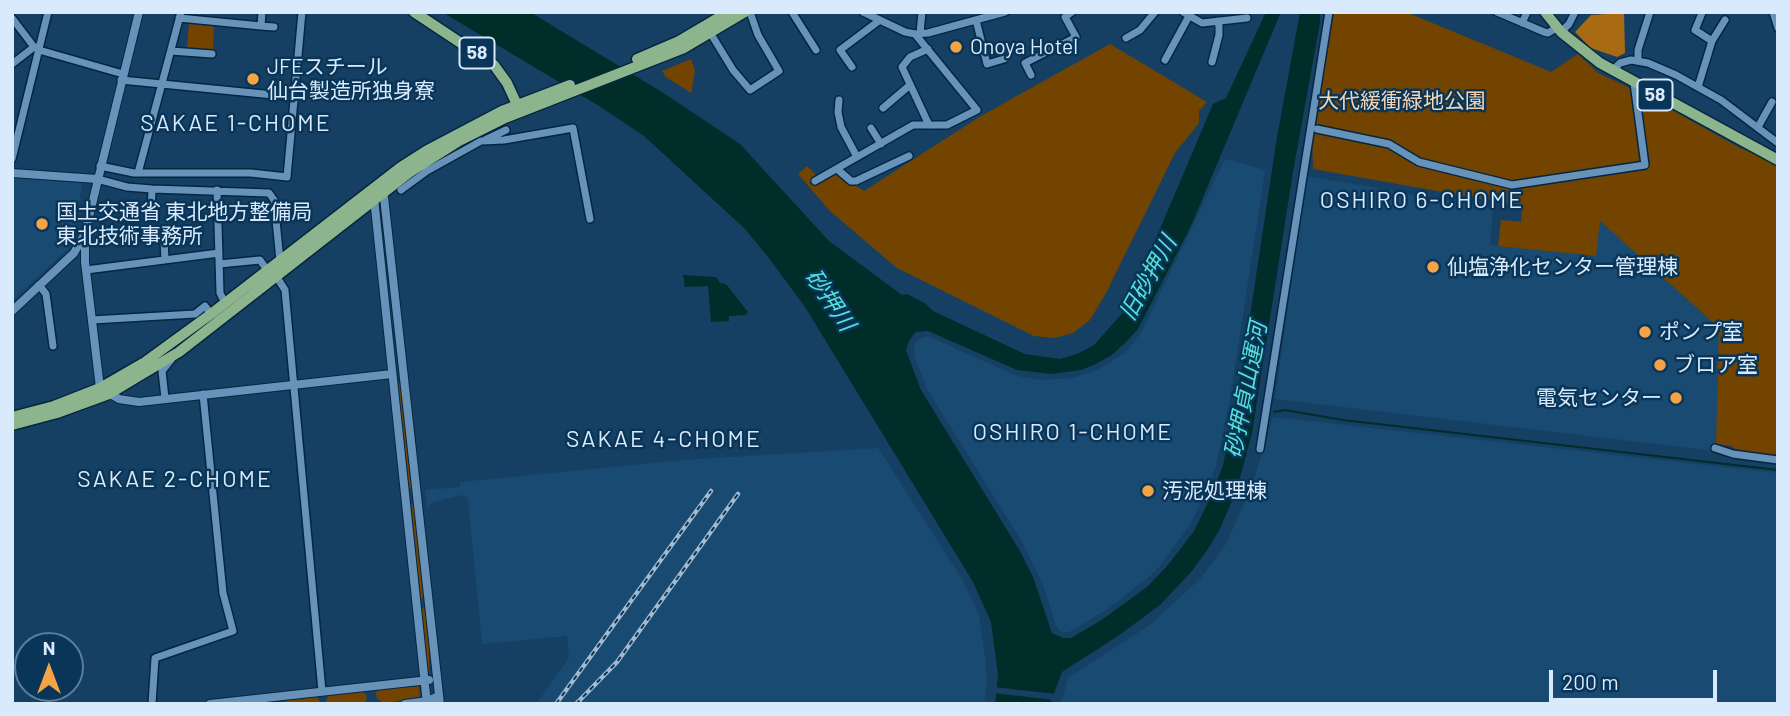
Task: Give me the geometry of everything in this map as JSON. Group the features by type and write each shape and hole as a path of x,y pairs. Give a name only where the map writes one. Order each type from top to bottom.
{"main road":[{"name":"58","path":"414,12 494,65 507,83 519,108"},
{"path":"631,65 728,12"},
{"path":"12,418 105,391 377,195 383,181 401,167 451,136 631,65 684,48 747,12"},
{"name":"58","path":"1545,12 1560,29 1612,71 1778,160"},
{"path":"12,425 57,414 179,352 271,273 279,261 377,195 425,167 459,141 519,108"}],"street":[{"path":"12,159 37,48 48,12"},
{"path":"139,12 85,233 85,266 105,391 129,401 403,371"},
{"path":"261,26 262,12"},
{"path":"100,166 138,173 251,173 287,177 302,12"},
{"path":"711,34 733,70 751,90 779,71 747,12"},
{"path":"792,12 816,50"},
{"path":"863,12 905,32 917,34 1005,12"},
{"path":"815,181 913,125 947,125 977,110 917,34 922,12"},
{"path":"1031,75 1025,63 1076,37 1065,17 1072,12"},
{"path":"1126,38 1140,30 1155,12"},
{"path":"1260,449 1329,12"},
{"path":"1522,23 1527,12"},
{"path":"1500,13 1548,33 1560,29 1575,12"},
{"path":"1638,61 1637,50 1650,12"},
{"path":"1773,12 1778,28"},
{"path":"1702,13 1695,30 1712,41"},
{"path":"1165,60 1186,14 1202,23 1247,18"},
{"path":"138,173 180,15 274,27"},
{"path":"12,18 37,48 122,77 161,85 294,97"},
{"path":"852,67 840,50 880,20"},
{"path":"976,20 987,64 1004,59"},
{"path":"1698,87 1712,41 1725,20"},
{"path":"1212,62 1219,35 1219,21"},
{"path":"12,64 37,48"},
{"path":"928,49 910,57 902,67 929,125"},
{"path":"171,51 212,54"},
{"path":"1612,71 1620,63 1638,61 1667,71 1721,100 1778,143"},
{"path":"1317,129 1389,144 1419,162 1512,185 1645,165 1634,83"},
{"path":"883,108 910,85"},
{"path":"839,100 841,128 857,157"},
{"path":"1758,127 1773,102"},
{"path":"481,141 573,128 590,219"},
{"path":"872,128 881,144"},
{"path":"401,190 425,167 506,130"},
{"path":"836,169 851,181 856,181 909,156"},
{"path":"12,173 97,179 127,187 264,191 273,196 279,261"},
{"path":"151,215 152,188"},
{"path":"217,190 220,293 225,303"},
{"path":"377,195 395,297 439,700 405,704"},
{"path":"377,195 384,298 427,702"},
{"path":"12,311 74,253 85,233"},
{"path":"164,238 165,260"},
{"path":"74,253 85,266"},
{"path":"85,266 219,253"},
{"path":"219,264 260,260 285,290 322,691"},
{"path":"40,285 46,294 53,346"},
{"path":"384,298 395,297"},
{"path":"92,320 195,314 205,306 211,314"},
{"path":"165,398 162,371 179,352"},
{"path":"152,704 155,658 233,631 223,593 202,394"},
{"path":"1716,449 1778,460"},
{"path":"210,704 437,679"}],"shaded area":[{"path":"1624,13 1625,53 1617,57 1591,48 1575,32 1591,15"},
{"path":"1225,159 1265,170 1231,393 1216,466 1189,526 1156,571 1109,608 1069,632 1061,632 1056,626 1043,584 1021,540 927,389 914,355 915,343 923,337 930,337 1017,376 1039,380 1074,378 1101,368 1126,352 1142,331"},
{"path":"1306,176 1493,208 1490,245 1595,256 1599,220 1719,328 1716,451 1275,399"},
{"path":"12,178 83,180 71,246 12,301"},
{"path":"1273,417 1778,473 1778,704 1061,704 1068,678 1150,625 1200,579 1226,544 1252,486"},
{"path":"878,448 962,579 979,615 987,685 984,704 536,704 569,658 567,636 482,644 468,498 462,495 433,502 427,509 425,490 460,487 460,482 684,460"}],"green space":[{"name":"大代緩衝緑地公園","path":"1334,12 1406,12 1551,72 1578,54 1598,73 1643,94 1740,148 1778,164 1778,456 1744,454 1731,446 1716,444 1719,328 1600,221 1596,256 1498,246 1501,220 1521,222 1522,206 1313,169 1312,136"},
{"path":"189,22 214,24 213,51 187,49"},
{"path":"1110,44 1207,102 1199,111 1199,123 1175,153 1106,293 1090,320 1073,333 1055,338 1034,336 897,268 830,211 798,174 807,166 822,181 836,173 864,191 981,116"},
{"path":"691,59 695,71 691,93 666,77 662,71"},
{"path":"399,383 413,486 410,489 396,384"},
{"path":"411,505 415,505 424,596 422,599 419,598"},
{"path":"420,610 426,610 429,637 429,675"},
{"path":"418,682 420,697 384,703 377,699 379,688"},
{"path":"362,690 367,697 365,704 326,702 329,694"},
{"path":"316,695 321,704 283,704 286,699"}],"water":[{"path":"442,12 530,12 662,92 740,144 829,241 902,295 907,294 933,311 1025,354 1060,359 1094,345 1126,309 1213,104 1226,98 1266,12 1281,12 1191,226 1138,329 1112,355 1081,370 1051,374 1017,370 928,331 916,332 906,350 921,390 1020,551 1033,577 1052,633 1071,638 1147,587 1194,531 1211,496 1223,465 1242,369 1277,137 1300,12 1320,12 1252,433 1237,489 1220,529 1208,549 1192,571 1160,605 1062,672 1050,704 995,704 998,675 991,622 973,582 805,307 768,257 745,229 644,136"},
{"path":"683,275 716,277 720,283 726,284 748,312 746,315 729,316 729,321 711,322 708,286 685,287"}],"pier":[{"path":"994,687 1056,694 1054,700 993,693"}],"waterway":[{"path":"1274,412 1285,410 1343,420 1778,470"}],"railway":[{"path":"556,704 711,491"},
{"path":"576,704 617,662 738,494"}],"place":[{"name":"Onoya Hotel","path":"956,47"},
{"name":"JFEスチール 仙台製造所独身寮","path":"253,79"},
{"name":"国土交通省 東北地方整備局 東北技術事務所","path":"42,224"},
{"name":"仙塩浄化センター管理棟","path":"1433,267"},
{"name":"ポンプ室","path":"1645,332"},
{"name":"ブロア室","path":"1660,365"},
{"name":"電気センター","path":"1676,398"},
{"name":"汚泥処理棟","path":"1148,491"}],"district":[{"name":"SAKAE 1-CHOME","path":"236,123"},
{"name":"OSHIRO 6-CHOME","path":"1422,200"},
{"name":"OSHIRO 1-CHOME","path":"1073,432"},
{"name":"SAKAE 4-CHOME","path":"664,439"},
{"name":"SAKAE 2-CHOME","path":"175,479"}],"water label":[{"name":"旧砂押川","path":"1148,278"},
{"name":"砂押川","path":"830,300"},
{"name":"砂押貞山運河","path":"1246,390"}]}
